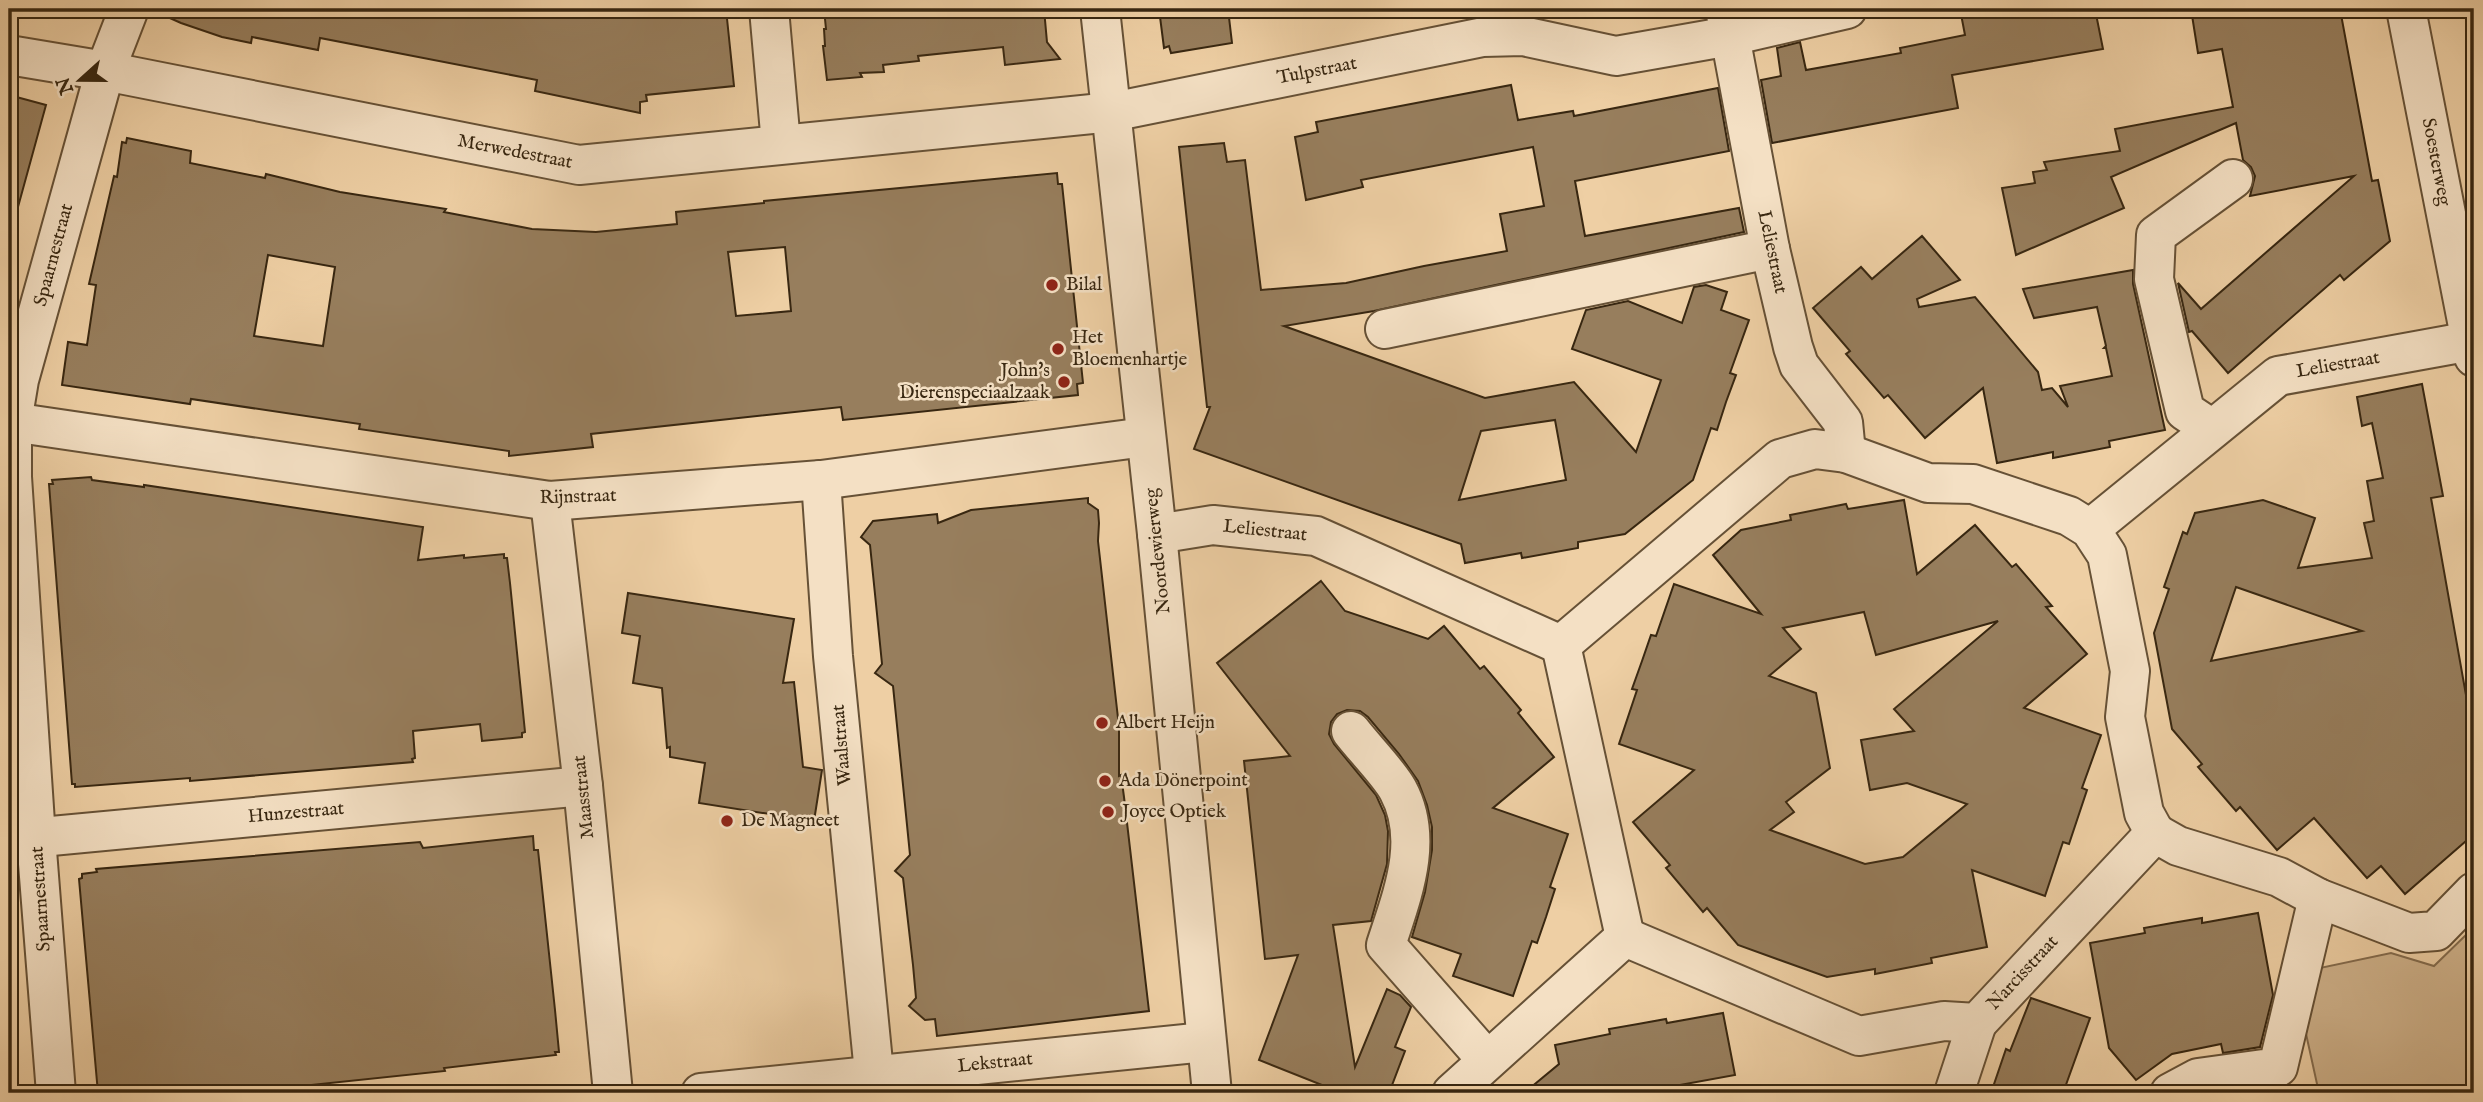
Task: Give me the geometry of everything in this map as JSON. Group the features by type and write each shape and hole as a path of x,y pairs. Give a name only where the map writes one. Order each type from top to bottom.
{"street":[{"name":"Spaarnestraat","path":"56,1093 22,839 12,422 19,380 105,71 129,9"},
{"path":"769,9 781,144"},
{"name":"Noordewierweg","path":"1100,9 1157,534 1212,1093"},
{"name":"Tulpstraat","path":"1112,112 1483,37 1521,23 1616,55 1728,22 1847,9"},
{"name":"Soesterweg","path":"2406,9 2473,349"},
{"name":"Leliestraat","path":"1728,22 1770,249 1799,365 1843,422 1846,453"},
{"name":"Merwedestraat","path":"9,55 105,71 579,165 1112,112"},
{"path":"2212,429 2185,411 2154,279 2156,235 2233,179"},
{"path":"1385,329 1770,249"},
{"name":"Leliestraat","path":"2090,528 2278,376 2473,349"},
{"name":"Rijnstraat","path":"12,422 550,501 821,480 1145,437"},
{"path":"1452,1093 1625,937 1561,645 1780,458 1815,449 1846,453 1928,483 1973,484 2069,516 2090,528 2107,555 2130,671 2124,717 2144,813 2155,833 2178,846 2279,877 2318,898 2409,933 2436,931 2474,892"},
{"name":"Waalstraat","path":"821,480 833,656 874,1084"},
{"name":"Maasstraat","path":"550,501 583,786 613,1093"},
{"name":"Leliestraat","path":"1157,534 1213,525 1317,536 1561,645"},
{"path":"1350,731 1398,789 1410,827 1409,870 1386,945 1487,1060"},
{"name":"Hunzestraat","path":"22,839 583,786"},
{"name":"Narcisstraat","path":"1625,937 1859,1037 1944,1021 1977,1023 2155,833"},
{"path":"2170,1093 2198,1078 2281,1080 2318,898"},
{"path":"1954,1093 1977,1023"},
{"name":"Lekstraat","path":"701,1093 874,1084 1205,1042"}],"shaded area":[{"path":"2474,927 2474,1089 2451,1093 2319,1093 2301,1011 2315,969 2391,953 2434,966"}],"building":[{"path":"726,9 734,86 646,95 647,101 640,102 640,113 535,91 537,80 320,38 318,50 252,37 251,43 222,37 181,23 154,11"},
{"path":"824,9 1044,9 1047,42 1060,59 1005,65 1003,47 918,56 919,61 883,65 884,72 860,73 862,77 827,80 823,46 826,29"},
{"path":"1159,9 1228,9 1232,43 1171,53 1169,46 1164,48"},
{"path":"1960,9 2095,9 2103,49 1952,75 1958,108 1772,143 1761,80 1781,76 1777,48 1800,42 1806,70 1901,53 1900,48 1965,35"},
{"path":"2191,9 2340,9 2372,181 2378,180 2390,241 2344,280 2340,275 2228,373 2192,331 2189,332 2178,283 2201,309 2354,176 2250,196 2255,176 2251,167 2243,160 2236,123 2111,177 2124,208 2016,255 2002,188 2035,183 2033,172 2047,170 2044,162 2120,151 2115,129 2233,107 2222,49 2198,53"},
{"path":"1511,85 1518,120 1573,111 1574,116 1718,88 1729,151 1575,181 1585,236 1739,208 1744,232 1374,311 1284,326 1485,398 1574,382 1636,452 1661,380 1572,349 1586,310 1628,301 1682,323 1694,287 1706,285 1727,292 1721,310 1749,320 1730,373 1736,375 1717,430 1711,428 1693,480 1625,534 1578,542 1578,548 1522,558 1521,553 1465,563 1461,544 1194,449 1210,407 1207,407 1179,147 1224,143 1227,162 1245,160 1261,290 1346,283 1507,251 1500,214 1544,206 1533,147 1361,180 1363,187 1306,200 1295,137 1318,132 1316,122","holes":["1555,420 1566,480 1459,500 1481,431"]},
{"path":"9,95 46,105 18,207 9,206"},
{"path":"127,138 191,151 190,163 265,178 266,174 340,192 446,209 444,212 532,229 596,232 677,224 676,212 1057,173 1058,184 1062,184 1083,383 1077,384 1078,395 843,420 841,407 591,434 593,447 509,456 509,451 359,429 360,424 191,399 190,404 62,385 68,342 87,345 96,285 89,284 114,176 117,177 122,142 126,143","holes":["785,247 791,311 736,316 728,252","268,255 335,267 323,346 254,336"]},
{"path":"1922,236 1960,280 1917,299 1919,307 1975,297 2038,372 2042,390 2052,388 2068,407 2060,386 2112,376 2097,307 2034,318 2023,289 2133,270 2133,284 2165,430 2109,441 2110,447 2053,458 2053,452 1997,463 1983,388 1925,438 1888,395 1884,398 1846,354 1850,351 1813,308 1861,267 1872,279"},
{"path":"2422,384 2443,496 2431,498 2474,740 2474,834 2405,894 2381,866 2367,878 2314,818 2277,850 2240,807 2236,811 2198,767 2202,764 2172,729 2154,633 2169,589 2164,587 2183,532 2187,534 2195,513 2263,500 2315,518 2298,568 2372,558 2364,523 2374,521 2367,481 2383,478 2372,423 2362,426 2357,397","holes":["2236,587 2362,631 2211,661"]},
{"path":"91,477 92,480 144,485 423,527 418,560 504,554 504,558 507,558 510,583 525,732 522,737 482,741 480,724 413,731 413,762 190,781 190,778 75,787 75,784 72,784 49,484 53,484 52,480"},
{"path":"1088,498 1088,503 1098,510 1098,541 1119,727 1119,776 1121,775 1124,797 1149,1011 937,1036 935,1019 925,1020 909,1006 916,998 913,965 903,878 895,871 910,855 893,686 875,673 882,664 870,545 861,537 873,521 937,514 938,523 971,510"},
{"path":"1904,500 1917,574 1975,525 2012,567 2016,564 2052,606 2046,607 2087,654 2024,708 2101,735 2082,788 2087,790 2069,844 2063,842 2045,896 1972,870 1987,947 1931,958 1932,963 1875,974 1875,969 1827,977 1738,945 1707,908 1703,912 1666,868 1670,865 1633,822 1694,770 1619,744 1637,690 1632,689 1651,635 1656,636 1674,584 1761,614 1713,555 1741,530 1791,520 1790,515 1846,504 1848,509","holes":["1864,612 1876,655 1998,621 1894,709 1914,731 1861,740 1870,790 1907,783 1967,804 1903,857 1865,864 1770,830 1794,812 1786,802 1830,768 1816,693 1769,676 1801,649 1783,628"]},
{"path":"1321,581 1345,611 1428,639 1444,626 1480,669 1484,666 1521,710 1518,713 1554,757 1493,808 1568,834 1550,887 1555,889 1546,917 1537,943 1532,941 1513,996 1453,976 1461,954 1412,937 1425,892 1432,850 1432,827 1418,781 1399,754 1360,711 1347,710 1337,714 1331,722 1329,734 1334,744 1376,795 1385,815 1388,831 1387,864 1371,921 1333,925 1355,1067 1387,989 1400,995 1411,1007 1395,1047 1405,1051 1389,1093 1342,1093 1259,1060 1298,955 1265,959 1244,761 1290,756 1217,663"},
{"path":"628,593 794,619 783,683 794,682 803,767 822,770 814,821 699,803 705,763 670,757 662,688 633,683 640,636 622,633"},
{"path":"533,836 534,850 538,850 555,1010 559,1052 555,1052 556,1055 444,1068 445,1071 235,1093 98,1093 79,879 82,874 97,872 96,869 420,842 423,848"},
{"path":"2258,913 2273,995 2260,1047 2223,1053 2221,1044 2172,1054 2136,1080 2109,1048 2090,943 2145,933 2144,928 2172,923 2202,918 2202,923"},
{"path":"2031,998 2090,1018 2063,1093 1991,1093 2006,1049 2010,1051"},
{"path":"1723,1013 1735,1075 1636,1093 1524,1093 1559,1064 1555,1045 1610,1034 1609,1029 1666,1019 1667,1023"}],"place":[{"name":"Bilal","path":"1052,285"},
{"name":"Het Bloemenhartje","path":"1058,349"},
{"name":"John's Dierenspeciaalzaak","path":"1064,382"},
{"name":"Albert Heijn","path":"1102,723"},
{"name":"Ada Dönerpoint","path":"1105,781"},
{"name":"Joyce Optiek","path":"1108,812"},
{"name":"De Magneet","path":"727,821"}]}
